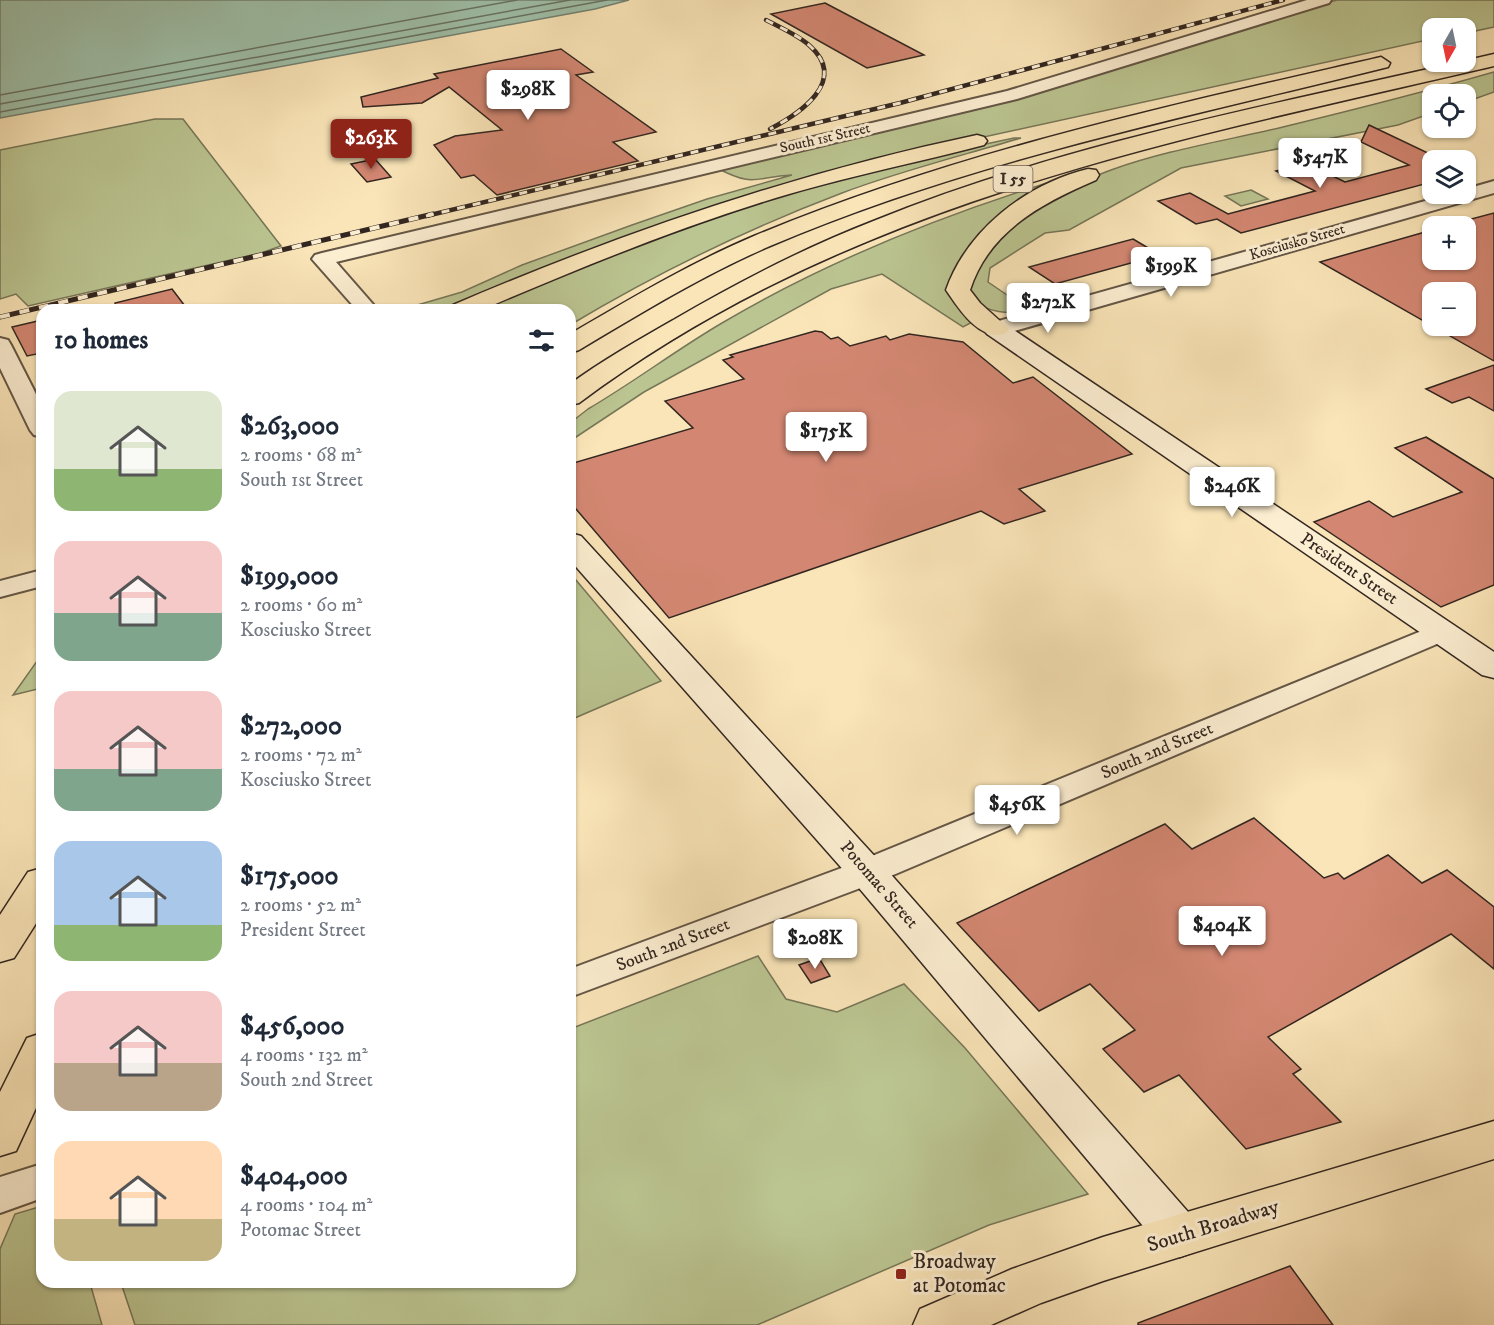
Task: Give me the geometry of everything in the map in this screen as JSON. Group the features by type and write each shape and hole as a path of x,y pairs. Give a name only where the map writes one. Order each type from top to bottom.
{"main road":[{"name":"I 55","path":"576,341 643,302 714,265 853,204 992,157 1399,59"},
{"name":"I 55","path":"576,393 711,307 849,239 994,185 1122,149 1494,60"},
{"path":"477,304 632,240 732,206 823,179 990,139 1198,106"},
{"path":"996,329 971,308 958,290 960,280 976,251 1007,219 1062,186 1215,127"},
{"path":"0,947 36,891"},
{"path":"0,1137 36,1062"},
{"name":"South Broadway","path":"936,1325 1029,1285 1180,1236 1494,1140"}],"street":[{"name":"South 1st Street","path":"363,304 322,259 1011,95 1085,75 1268,15 1324,0"},
{"name":"Kosciusko Street","path":"996,329 1494,187"},
{"name":"President Street","path":"996,329 1494,667"},
{"path":"0,345 36,418"},
{"name":"Potomac Street","path":"576,549 867,872 1180,1236"},
{"path":"0,589 36,580"},
{"name":"South 2nd Street","path":"576,981 867,872 1442,632"},
{"path":"0,1195 36,1182"}],"shaded area":[{"path":"1337,0 1494,0 1494,27 1476,31 1476,18 1422,18 1422,41 897,156 522,278 459,304 421,304 462,292 522,265 632,225 707,199 792,175 747,180 717,168 1019,95 1146,60"},
{"path":"1494,72 1494,92 1476,98 1476,84 1451,84"},
{"path":"1422,92 1422,117 1398,125 1181,168 1069,230 1045,233 990,268 988,282 1016,301 1038,309 1001,312 983,307 968,296 976,267 991,247 1035,208 1067,189 1101,174 1173,152"},
{"path":"155,119 183,119 281,246 261,253 28,306 16,294 0,299 0,150"},
{"path":"1021,138 864,185 807,207 669,270 576,322 576,304 489,304 606,255 740,208 876,169"},
{"path":"1083,172 960,266 974,321 963,327 882,274 831,289 644,392 576,437 576,418 588,409 705,333 765,299 808,276 898,236 1036,186"},
{"path":"1251,190 1268,199 1241,206 1225,196"},
{"path":"576,580 661,681 576,717"},
{"path":"36,662 36,689 13,695"},
{"path":"758,956 786,999 837,1012 904,984 965,1048 1088,1194 989,1225 757,1325 135,1325 123,1288 576,1288 576,1027"},
{"path":"36,1208 36,1288 91,1288 102,1325 0,1325 0,1249 15,1214"}],"water":[{"path":"0,0 629,0 595,9 0,118"}],"building":[{"path":"825,3 924,55 867,68 771,14"},
{"path":"561,49 593,72 576,75 656,132 613,142 638,161 497,195 474,175 461,178 434,145 455,136 502,130 449,87 422,103 363,107 361,97 438,78 434,74"},
{"path":"1369,125 1422,150 1422,185 1241,233 1217,219 1196,224 1158,201 1190,193 1228,214 1315,191 1276,171 1306,163 1345,182 1409,165 1361,142"},
{"path":"375,159 391,177 367,182 351,164"},
{"path":"1494,213 1494,361 1450,336 1476,336 1476,282 1422,282 1422,320 1320,262 1422,233 1422,270 1476,270 1476,218"},
{"path":"1133,239 1160,255 1055,284 1029,267"},
{"path":"172,289 183,304 115,304"},
{"path":"36,321 36,354 27,356 12,327"},
{"path":"815,331 822,332 831,339 838,337 850,346 886,336 890,340 909,334 963,342 1013,383 1033,377 1132,454 1019,489 1045,511 1004,524 981,511 669,618 576,509 576,462 693,428 665,401 744,379 723,360 733,357 730,355"},
{"path":"1494,365 1494,411 1469,397 1452,403 1426,389"},
{"path":"1426,437 1494,479 1494,585 1441,607 1314,522 1369,501 1393,517 1462,492 1395,448"},
{"path":"1254,818 1324,878 1338,873 1344,879 1388,855 1422,883 1447,870 1494,907 1494,969 1451,934 1268,1037 1301,1069 1293,1074 1341,1122 1246,1149 1179,1075 1144,1092 1103,1049 1135,1030 1090,984 1039,1011 957,923 1165,824 1192,849"},
{"path":"819,958 830,976 811,983 799,965"},
{"path":"1290,1266 1333,1325 1138,1325 1138,1323"}],"railway":[{"path":"426,216 900,103 1283,0"},
{"path":"766,20 795,35 810,46 821,59 824,72 822,84 816,95 794,115 770,129"},
{"path":"55,304 433,214"},
{"path":"0,317 36,308"}],"place":[{"name":"Broadway at Potomac","path":"901,1274"}]}
